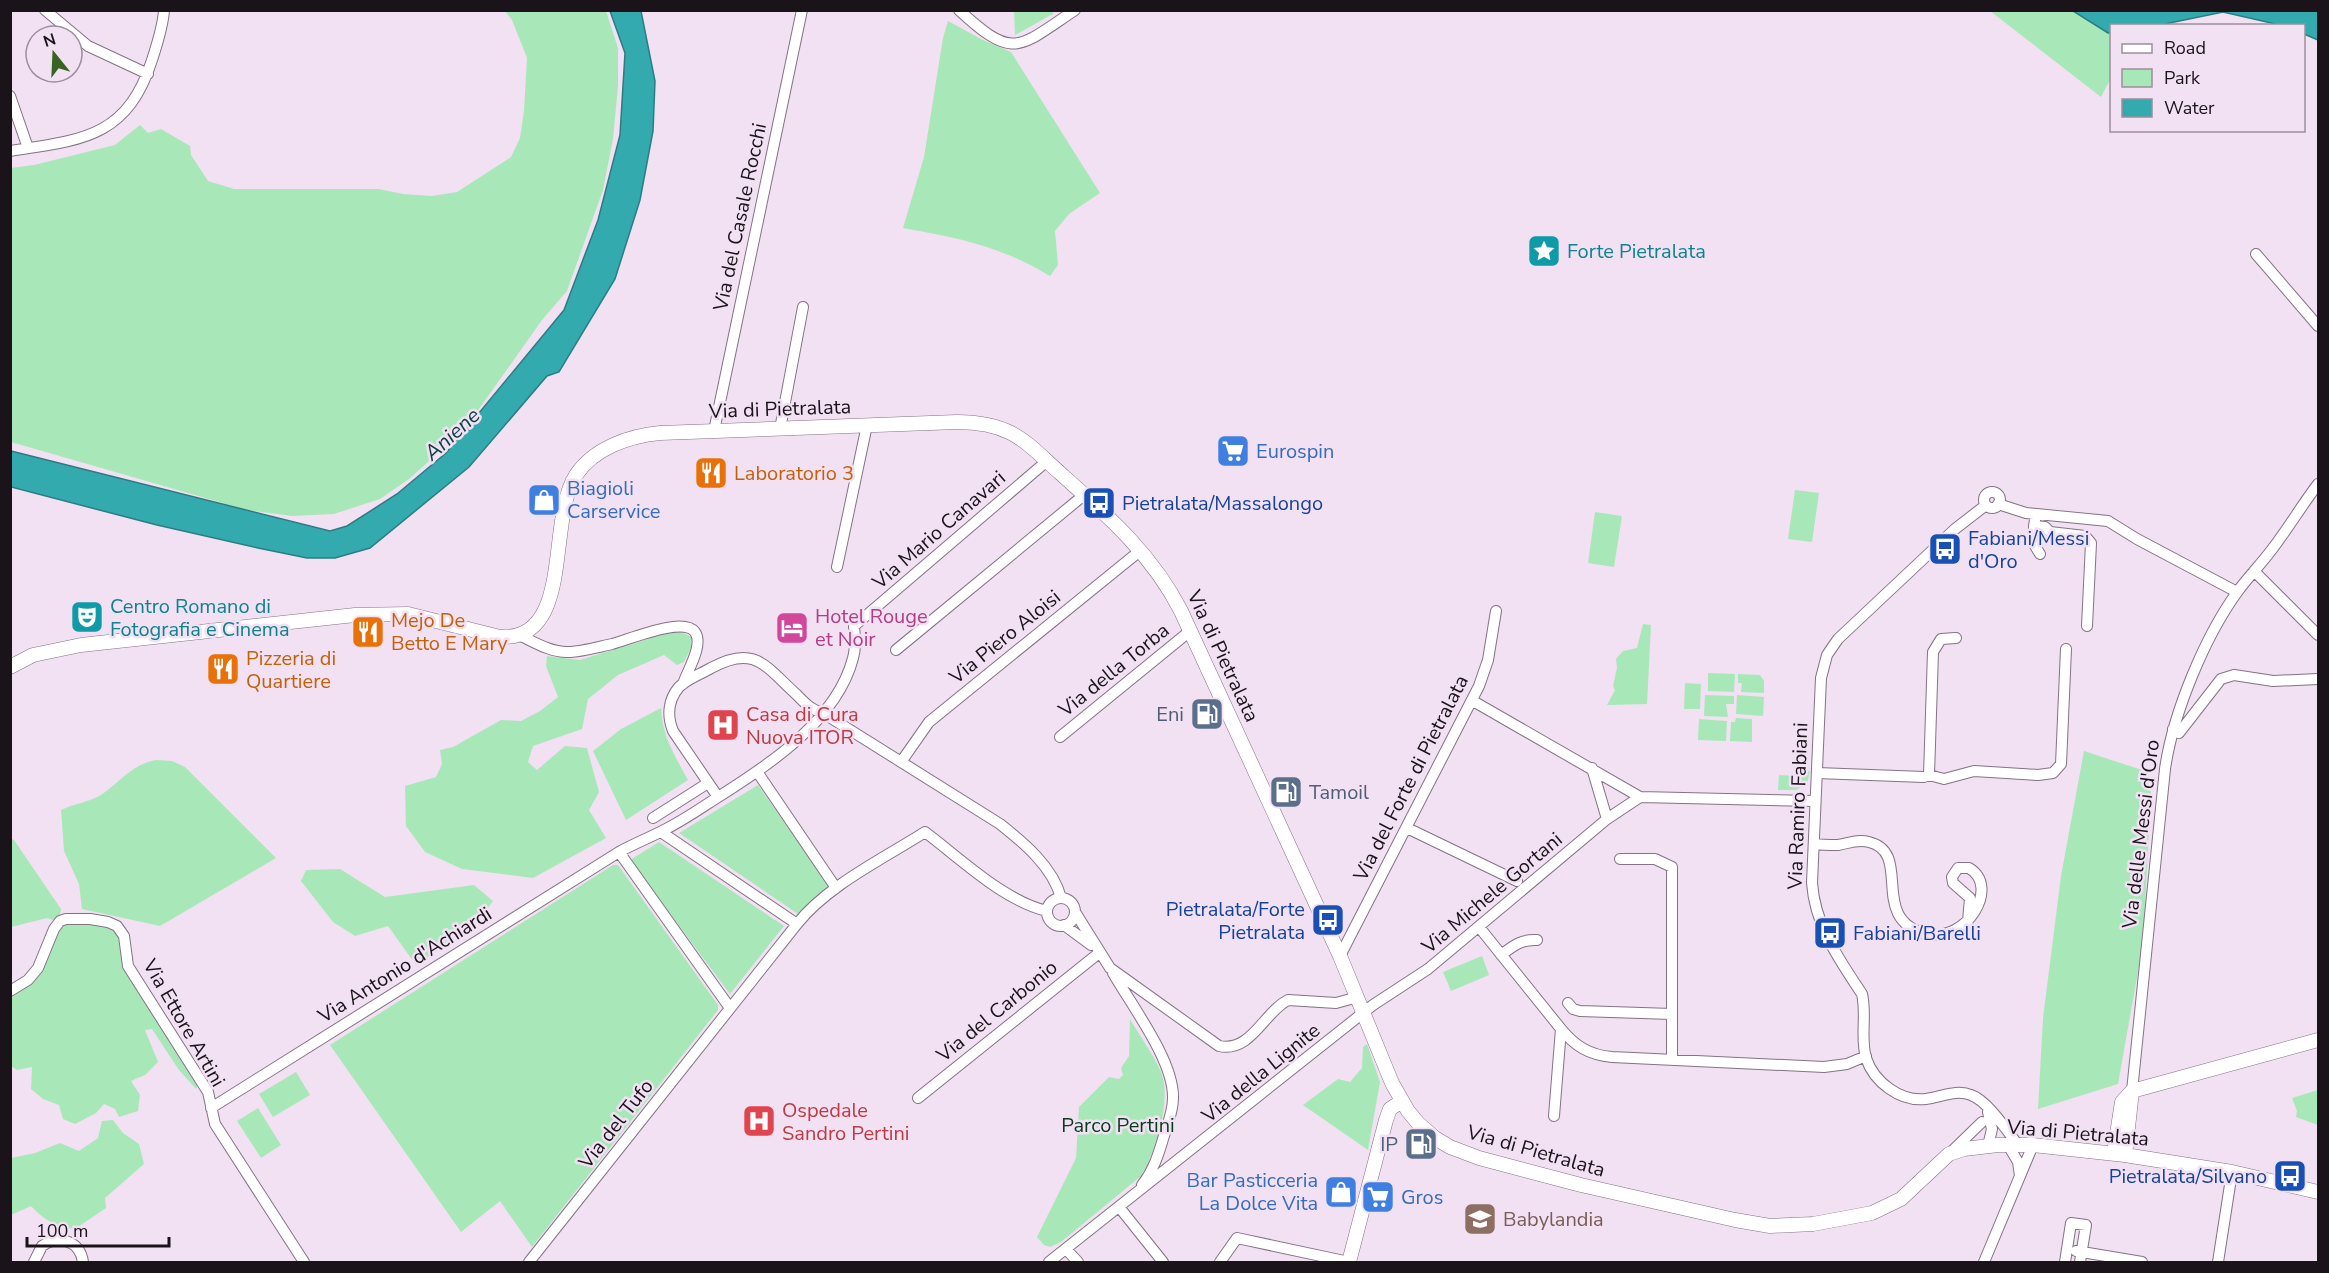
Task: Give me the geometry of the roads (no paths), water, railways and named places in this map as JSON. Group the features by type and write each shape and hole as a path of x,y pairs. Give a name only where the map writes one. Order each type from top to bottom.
{"street":[{"path":"45,10 88,46 148,74"},
{"path":"10,151 79,138 110,125 128,109 148,74 164,10"},
{"name":"Via del Casale Rocchi","path":"714,431 802,10"},
{"path":"959,10 987,36 1012,45 1027,41 1075,10"},
{"path":"10,96 28,148"},
{"path":"2256,254 2319,326"},
{"path":"780,429 803,307"},
{"name":"Via di Pietralata","path":"519,635 539,623 547,609 553,588 560,524 565,500 573,480 587,462 609,447 636,437 654,434 957,422 986,424 1017,436 1047,461 1141,550 1168,587 1340,956 1385,1067 1402,1101 1408,1112 1429,1133 1450,1147 1470,1155 1581,1185 1770,1226 1827,1222 1882,1210 1905,1195 1949,1154 1988,1146 2033,1145 2120,1154 2232,1172 2319,1192"},
{"path":"837,567 867,425"},
{"name":"Via Mario Canavari","path":"854,626 1047,461"},
{"name":"Via delle Messi d'Oro","path":"2132,1090 2165,769 2173,729 2207,642 2237,592 2319,484"},
{"name":"Via Ramiro Fabiani","path":"2020,1177 2013,1145 1977,1098 1964,1093 1927,1099 1908,1098 1881,1082 1871,1070 1863,1042 1865,1004 1862,994 1835,953 1816,912 1812,883 1821,678 1827,655 1833,645 1955,529 1986,505 1984,498 1991,492 1996,493 1999,497 1998,504 2036,514 2108,521 2237,592"},
{"path":"896,650 1084,495"},
{"path":"2036,514 2034,544 2040,554"},
{"path":"2034,526 2045,527 2050,532 2085,536 2091,543 2087,627"},
{"name":"Via Piero Aloisi","path":"901,762 929,722 1141,550"},
{"path":"2254,571 2319,635"},
{"name":"Via del Forte di Pietralata","path":"1340,956 1473,701 1486,666 1496,611"},
{"path":"10,667 33,656 81,645 355,615 408,614 500,637 519,635 546,648 564,652 613,644 674,627 689,627 696,633 698,642 682,684 670,704 671,726 718,797"},
{"name":"Via Antonio d'Achiardi","path":"211,1108 619,852 661,832 758,773 790,746 823,713 850,668 855,652 854,626"},
{"name":"Via della Torba","path":"1060,737 1190,632"},
{"path":"1929,775 1933,652 1941,639 1956,638"},
{"path":"1816,773 1923,777 1929,775 1944,779 1974,771 2048,775 2061,764 2066,649"},
{"path":"682,684 730,658 747,658 766,667 810,708 823,713 1009,831 1044,866 1061,898 1070,902 1110,968 1155,1045 1170,1076 1173,1093 1171,1114 1156,1161 1148,1178 1136,1193"},
{"path":"2173,729 2180,733 2221,679 2234,675 2273,681 2319,679"},
{"path":"1473,701 1640,797 1815,801"},
{"path":"1592,768 1607,819"},
{"path":"758,773 836,888"},
{"path":"653,818 708,783"},
{"name":"Via Michele Gortani","path":"1365,1014 1373,1005 1428,969 1607,819 1640,797"},
{"path":"1407,828 1517,881"},
{"path":"661,832 797,924"},
{"name":"Via del Tufo","path":"529,1263 797,924 836,888 925,832 993,884 1027,905 1047,911"},
{"path":"1815,844 1863,841 1880,846 1890,861 1894,907 1904,921 1917,930 1933,935 1948,934 1960,929 1968,921 1979,902 1981,885 1973,870 1961,867 1955,870 1952,880 1970,898 1968,921"},
{"path":"619,852 730,1008"},
{"path":"1620,859 1655,859 1672,867 1672,1060"},
{"path":"1061,898 1053,901 1047,911 1052,922 1064,925 1098,951"},
{"path":"1064,925 1073,919 1075,912"},
{"name":"Via Ettore Artini","path":"10,991 22,985 34,974 54,929 62,920 90,919 117,926 124,936 128,966 206,1088 211,1108"},
{"path":"1479,927 1560,1029 1571,1041 1592,1053 1612,1057 1824,1067 1847,1064 1866,1056"},
{"path":"1501,955 1518,942 1526,939 1537,940"},
{"name":"Via del Carbonio","path":"918,1098 1098,951"},
{"path":"1110,968 1208,1040 1224,1047 1234,1046 1253,1034 1288,1000 1336,1004 1358,997"},
{"path":"1568,1003 1573,1010 1580,1011 1672,1014"},
{"name":"Via della Lignite","path":"1050,1263 1365,1014"},
{"path":"1554,1116 1560,1029"},
{"path":"2120,1154 2132,1090 2319,1040"},
{"path":"1220,1263 1237,1238 1345,1262 1386,1120 1390,1109 1402,1101"},
{"path":"1986,1107 1982,1122 1983,1134 1988,1146"},
{"path":"1986,1107 1992,1123 1988,1146"},
{"path":"211,1108 215,1124 304,1263"},
{"path":"1949,1154 1982,1122"},
{"path":"1984,1263 2033,1145"},
{"path":"1156,1161 1158,1170 1165,1172"},
{"path":"2218,1263 2232,1172"},
{"path":"1119,1207 1163,1263"},
{"path":"2065,1263 2071,1223 2086,1225 2081,1257"},
{"path":"33,1263 42,1246 57,1239 66,1240 75,1245 82,1255 83,1263"},
{"path":"1066,1249 1078,1263"},
{"path":"2067,1250 2081,1257 2142,1263"}],"water":[{"path":"610,11 641,11 655,81 653,131 640,200 615,279 559,372 547,376 469,467 370,548 335,558 307,558 157,525 11,487 11,451 330,531 347,526 397,494 446,453 564,310 598,220 620,135 625,53"},
{"path":"2073,11 2318,11 2318,40 2305,34 2305,24 2276,24 2223,12 2165,24 2110,24 2110,33"}],"place":[{"name":"Forte Pietralata","path":"1544,251"},
{"name":"Eurospin","path":"1233,451"},
{"name":"Laboratorio 3","path":"711,473"},
{"name":"Biagioli Carservice","path":"544,500"},
{"name":"Pietralata/Massalongo","path":"1099,503"},
{"name":"Fabiani/Messi d'Oro","path":"1945,549"},
{"name":"Centro Romano di Fotografia e Cinema","path":"87,617"},
{"name":"Hotel Rouge et Noir","path":"792,628"},
{"name":"Mejo De Betto E Mary","path":"368,632"},
{"name":"Pizzeria di Quartiere","path":"223,669"},
{"name":"Eni","path":"1207,714"},
{"name":"Casa di Cura Nuova ITOR","path":"723,725"},
{"name":"Tamoil","path":"1286,792"},
{"name":"Pietralata/Forte Pietralata","path":"1328,920"},
{"name":"Fabiani/Barelli","path":"1830,933"},
{"name":"Ospedale Sandro Pertini","path":"759,1121"},
{"name":"IP","path":"1421,1144"},
{"name":"Pietralata/Silvano","path":"2290,1176"},
{"name":"Bar Pasticceria La Dolce Vita","path":"1341,1192"},
{"name":"Gros","path":"1378,1197"},
{"name":"Babylandia","path":"1480,1219"}],"water label":[{"name":"Aniene","path":"452,434"}],"park label":[{"name":"Parco Pertini","path":"1118,1125"}]}
